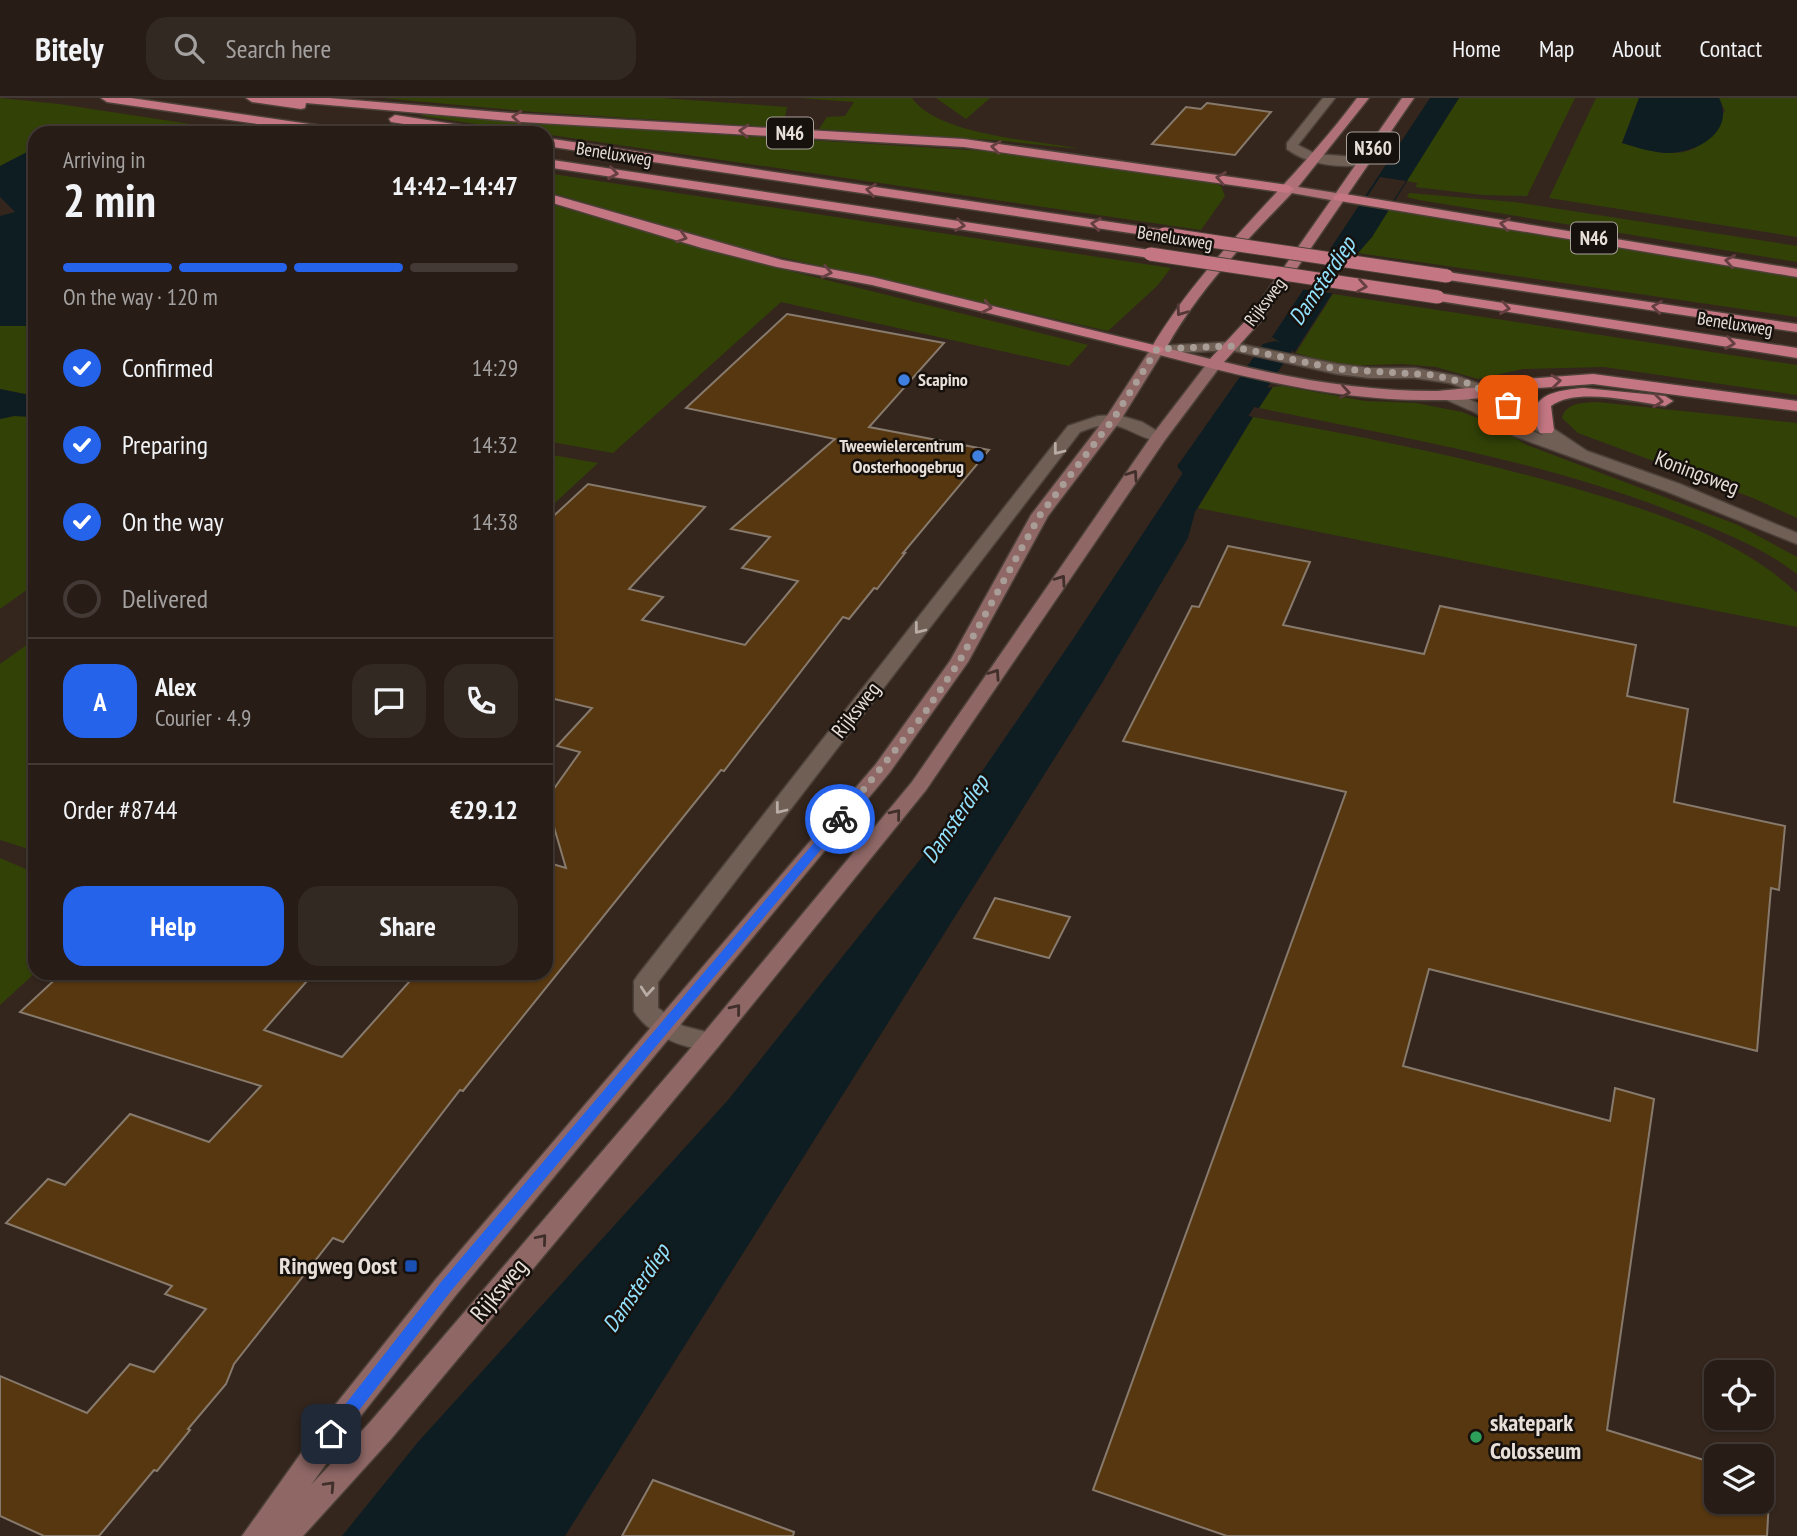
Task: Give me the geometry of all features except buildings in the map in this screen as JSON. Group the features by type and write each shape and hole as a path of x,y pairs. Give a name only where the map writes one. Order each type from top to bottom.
{"highway":[{"path":"107,98 297,126"},
{"path":"252,98 439,126"},
{"name":"N46","path":"288,98 522,118 964,144 1089,159 1289,189"},
{"path":"230,116 270,126"},
{"name":"Beneluxweg","path":"553,143 1797,328"},
{"name":"Beneluxweg","path":"553,164 1797,353"},
{"name":"N46","path":"1339,197 1797,273"},
{"path":"553,199 707,245 782,264 873,281 1157,349"},
{"path":"1489,392 1525,384 1593,379 1797,409"},
{"path":"1546,430 1542,408 1544,403 1557,396 1578,393 1744,410 1797,409"}],"main road":[{"name":"Rijksweg","path":"257,1536 346,1413 446,1287 883,768 959,662 1040,515 1135,388 1175,318 1208,274 1241,236 1289,189 1363,98"},
{"name":"Rijksweg","path":"284,1536 381,1430 710,1041 919,786 1159,437 1213,364 1255,319 1408,98"},
{"name":"N46","path":"1289,189 1339,197"},
{"path":"1157,349 1248,373 1370,395 1448,397 1489,392"}],"street":[{"path":"1329,98 1291,146 1298,154 1316,158 1364,161"},
{"path":"1157,349 1230,346 1355,371 1433,375 1471,384 1489,392"},
{"name":"Koningsweg","path":"1489,392 1580,453"},
{"name":"Koningsweg","path":"1448,397 1480,409 1520,433 1742,514 1797,539"},
{"path":"1114,418 1137,424 1159,437"},
{"name":"Rijksweg","path":"665,1028 646,1010 646,981 1074,429 1093,420 1114,418"},
{"path":"665,1028 690,1039 710,1041"}],"green space":[{"path":"0,98 59,104 203,126 28,126 28,152 0,166"},
{"path":"382,98 662,98 787,107 784,122 774,127 534,112"},
{"path":"799,98 912,98 925,111 943,121 965,128 1080,149 993,140 819,129 827,117 845,116 854,102"},
{"path":"936,98 990,98 966,119"},
{"path":"1459,98 1575,98 1527,196 1483,195 1415,187 1418,183 1406,181"},
{"path":"1596,98 1639,98 1622,143 1652,151 1674,153 1694,149 1708,136 1725,111 1719,98 1797,98 1797,237 1549,198"},
{"path":"427,113 596,127 1018,153 1208,181 1221,186 1225,196 1201,230 553,135 553,126 489,126 421,116"},
{"path":"553,174 1171,268 1157,286 1108,331 740,248 553,193"},
{"path":"1409,193 1514,202 1797,246 1797,262 1419,200 1407,197"},
{"path":"553,205 734,257 1088,345 1069,366 781,302 613,453 553,442"},
{"path":"1387,210 1797,277 1797,317 1358,253 1372,237"},
{"path":"1333,294 1797,365 1797,395 1604,367 1523,369 1478,379 1436,367 1402,364 1343,366 1296,353"},
{"path":"0,326 28,326 28,395 0,389"},
{"path":"1283,386 1365,401 1416,403 1462,412 1488,422 1527,445 1738,525 1797,557 1797,574 1757,548 1728,535 1632,497 1579,480 1474,453 1259,408 1273,387"},
{"path":"1597,402 1797,423 1797,518 1753,498 1578,433 1562,418 1571,406"},
{"path":"28,417 28,589 0,609 0,419"},
{"path":"1253,417 1502,469 1584,491 1669,519 1724,543 1775,574 1797,593 1797,627 1198,508"},
{"path":"553,455 598,463 553,505"},
{"path":"28,644 28,849 0,840 0,664"},
{"path":"0,858 28,870 28,979 0,1005"}],"water":[{"path":"1430,98 1459,98 1372,237 1358,253 1259,408 1229,402"},
{"path":"1639,98 1719,98 1723,110 1722,121 1718,131 1710,139 1689,150 1665,153 1638,148 1622,143"},
{"path":"28,152 28,326 0,326 0,216 15,212 0,197 0,166"},
{"path":"0,389 28,395 28,417 0,419"},
{"path":"1224,411 1253,417 1195,512 1188,538 1102,683 565,1536 342,1536 418,1442 728,1100 930,847 1073,639"}],"pier":[{"path":"1380,177 1406,181 1387,210 1361,206"},
{"path":"1327,249 1362,254 1337,294 1301,289"},
{"path":"1272,337 1296,353 1273,387 1234,393"}],"waterway":[{"name":"Damsterdiep","path":"1196,466 1275,351"}],"way so far":[{"path":"840,819 924,714 959,662 1040,515 1114,418 1157,349 1230,346 1337,369 1433,375 1471,384 1508,405"}],"place":[{"name":"Scapino","path":"904,380"},
{"name":"Tweewielercentrum Oosterhoogebrug","path":"978,456"},
{"name":"Ringweg Oost","path":"411,1266"},
{"name":"skatepark Colosseum","path":"1476,1437"}],"route":[{"path":"331,1434 446,1287 840,819"}]}
